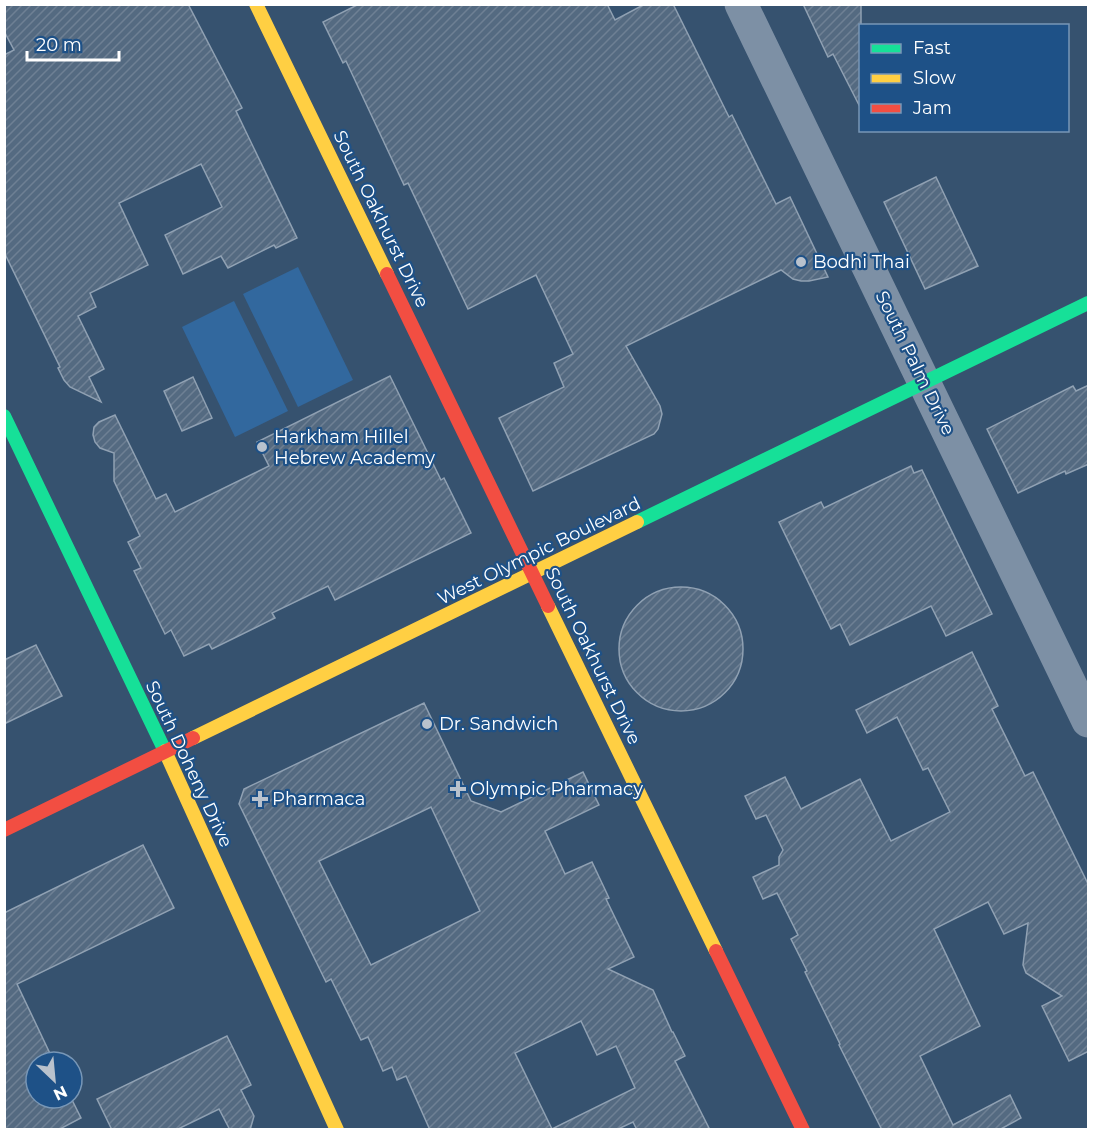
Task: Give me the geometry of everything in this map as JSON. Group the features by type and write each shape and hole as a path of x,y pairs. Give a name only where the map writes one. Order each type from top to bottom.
{"street":[{"name":"South Oakhurst Drive","path":"256,4 802,1130"},
{"name":"South Palm Drive","path":"741,4 1089,721"},
{"name":"West Olympic Boulevard","path":"4,830 1089,303"},
{"name":"South Doheny Drive","path":"4,416 165,752 337,1130"}],"shaded area":[{"path":"298,267 353,380 298,407 243,294"},
{"path":"234,301 288,411 235,437 182,327"}],"building":[{"path":"4,4 188,4 242,108 236,111 297,238 276,248 274,245 228,268 221,256 183,274 165,235 222,207 201,164 119,203 148,265 90,293 96,307 78,316 104,369 89,377 101,402 70,387 64,380 58,368 60,367 4,252 4,55 14,50 4,31"},
{"path":"359,4 607,4 615,20 645,4 673,4 729,117 732,115 776,204 790,197 828,277 801,281 793,279 781,270 626,346 660,406 662,414 658,429 654,434 533,491 499,418 564,387 554,363 573,354 536,275 468,309 408,183 404,185 346,61 343,63 323,22"},
{"path":"803,4 861,4 859,105 833,54 828,57"},
{"path":"936,177 978,266 925,289 884,202"},
{"path":"390,376 441,480 444,478 471,533 335,600 328,586 272,613 275,618 212,649 209,644 184,656 171,630 165,634 134,571 141,568 128,542 140,536 114,481 114,453 100,448 95,442 94,427 99,422 115,415 156,499 166,494 175,512 269,466 257,442"},
{"path":"193,377 212,418 182,431 164,391"},
{"path":"1089,385 1089,464 1066,474 1065,471 1018,493 987,429 1073,386 1076,391"},
{"path":"911,466 914,473 922,470 992,614 946,636 931,606 850,645 840,624 831,629 779,522 821,502 824,508"},
{"path":"681,587 705,591 725,605 739,625 743,649 739,673 725,693 705,707 681,711 657,707 637,693 623,673 619,649 623,625 637,605 657,591"},
{"path":"36,645 62,696 4,724 4,660"},
{"path":"972,652 998,706 992,709 1025,776 1033,772 1089,886 1089,1051 1069,1061 1042,1006 1062,996 1026,973 1023,965 1028,923 1004,934 988,902 934,929 980,1026 920,1056 953,1125 1010,1095 1021,1118 999,1130 882,1130 805,972 807,971 791,939 798,935 777,893 763,899 753,877 779,865 779,857 783,850 766,815 756,819 745,796 785,777 801,809 860,779 891,841 950,812 928,768 923,770 897,717 867,733 856,710"},
{"path":"424,703 471,801 501,812 583,772 599,805 545,831 565,874 592,862 609,898 606,899 634,957 608,969 653,990 685,1056 675,1061 710,1130 637,1130 633,1122 616,1130 430,1130 406,1076 397,1080 392,1067 383,1071 368,1037 361,1040 331,979 326,982 239,804 244,789","holes":["431,807 480,911 371,965 319,861","581,1021 597,1055 616,1046 635,1088 552,1129 515,1053"]},
{"path":"143,845 174,908 17,984 48,1050 24,1050 24,1110 77,1110 81,1118 58,1130 4,1130 4,913"},
{"path":"227,1036 251,1085 241,1090 254,1116 250,1130 230,1130 219,1109 176,1130 112,1130 97,1099"}],"traffic: fast":[{"path":"637,522 1088,303"},
{"path":"4,416 165,751"}],"traffic: slow":[{"path":"256,4 387,274"},
{"path":"193,738 637,522"},
{"path":"548,606 716,951"},
{"path":"165,751 337,1130"}],"traffic: jam":[{"path":"387,274 548,606"},
{"path":"4,830 193,738"},
{"path":"716,951 803,1130"}],"place":[{"name":"Bodhi Thai","path":"801,262"},
{"name":"Harkham Hillel Hebrew Academy","path":"262,447"},
{"name":"Dr. Sandwich","path":"427,724"},
{"name":"Olympic Pharmacy","path":"458,789"},
{"name":"Pharmaca","path":"260,799"}]}
